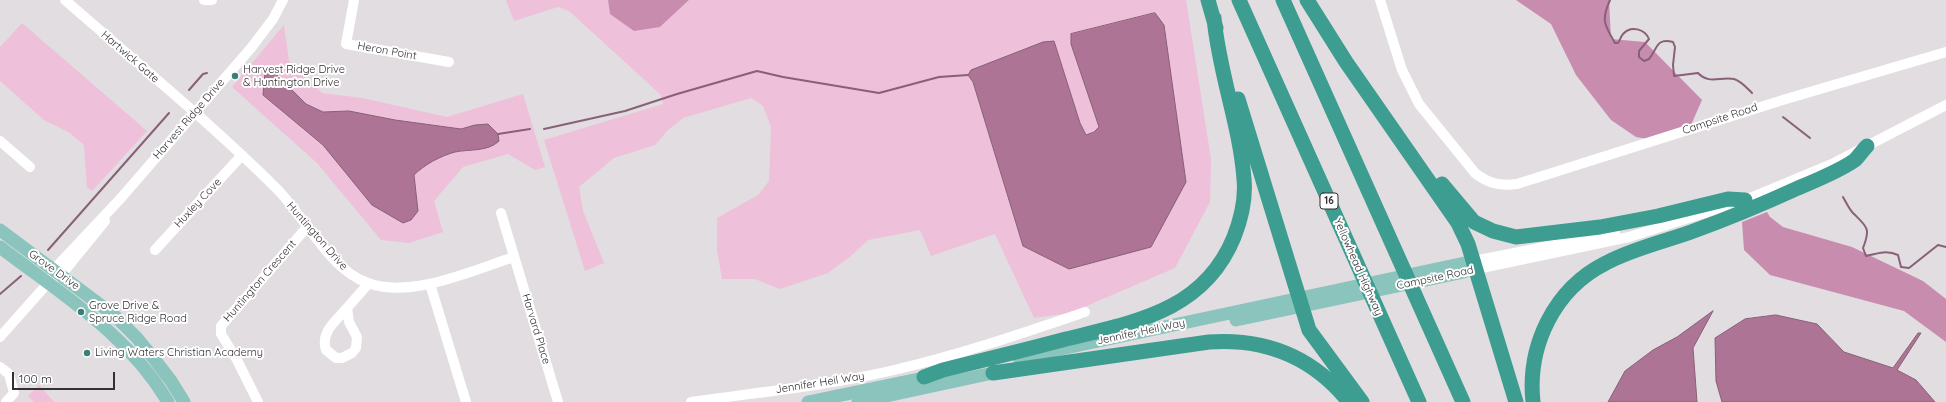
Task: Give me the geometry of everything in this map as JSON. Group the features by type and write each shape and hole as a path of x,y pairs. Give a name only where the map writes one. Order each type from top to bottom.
{"highway":[{"path":"1208,0 1309,330 1362,402"},
{"name":"Yellowhead Highway","path":"1238,0 1419,402"},
{"path":"1283,0 1463,402"},
{"path":"1307,0 1346,62 1458,223 1476,265 1516,402"},
{"path":"924,377 943,370 1147,318 1187,298 1203,284 1217,268 1229,248 1240,222 1244,180 1242,159 1216,44 1214,18"},
{"path":"1367,92 1467,216 1480,226 1498,233 1516,237 1558,233 1658,216 1728,199 1744,200"},
{"path":"1533,402 1532,379 1538,340 1548,319 1562,299 1577,283 1591,272 1604,263 1739,214 1815,181 1855,159 1866,146"},
{"path":"993,373 1209,342 1239,342 1271,347 1301,360 1330,381 1349,402"}],"main road":[{"name":"Grove Drive","path":"0,230 114,316 137,338 171,381 184,402"},
{"name":"Grove Drive","path":"0,247 83,308 127,347 146,369 168,402"},
{"name":"Campsite Road","path":"1338,294 1476,265"},
{"name":"Jennifer Heil Way","path":"808,402 924,377 1338,294"},
{"name":"Jennifer Heil Way","path":"858,402 993,373 1300,302"}],"street":[{"name":"Hartwick Gate","path":"65,0 195,113"},
{"name":"Harvest Ridge Drive","path":"0,337 57,273 92,226 121,198 251,48 273,19 283,0"},
{"name":"Heron Point","path":"354,0 346,44 449,62"},
{"name":"Campsite Road","path":"1380,0 1402,70 1419,104 1475,173 1484,181 1495,185 1504,186 1517,184 1786,99 1946,52"},
{"name":"Campsite Road","path":"1476,265 1630,237 1707,213 1744,200 1834,163 1946,105"},
{"name":"Huntington Drive","path":"195,113 276,188 340,265 368,284 389,287 430,284 514,257"},
{"path":"0,141 30,166"},
{"name":"Huxley Cove","path":"155,250 242,156"},
{"name":"Harvard Place","path":"501,213 558,402"},
{"name":"Huntington Crescent","path":"258,402 237,360 221,334 221,326 308,226"},
{"path":"347,308 349,322 355,331 357,343 352,353 342,358 336,358 326,350 324,339 329,329 347,308 368,284"},
{"path":"430,284 466,402"},
{"name":"Jennifer Heil Way","path":"691,402 820,385 894,370 985,345 1085,312"},
{"path":"0,367 9,374 14,393 6,402"}],"shaded area":[{"path":"506,0 608,0 610,14 660,27 689,0 1186,0 1211,159 1210,202 1175,268 1070,313 1034,318 995,234 931,256 920,230 868,240 851,256 828,273 780,289 755,279 722,279 717,250 717,218 758,195 769,181 771,127 763,106 751,98 683,118 667,131 655,145 614,158 579,187 583,211 604,263 585,271 544,140 663,104 661,95 569,11 558,7 514,21","holes":["1054,41 1080,123 1086,135 1094,132 1099,127 1071,44 1151,247 1023,246 973,82"]},
{"path":"608,0 689,0 660,27 634,31 610,14"},
{"path":"1516,0 1609,0 1611,39 1645,42 1702,100 1691,125 1659,141 1636,137 1611,120 1576,75 1551,24"},
{"path":"1155,13 1164,25 1186,182 1151,247 1069,269 1023,246 973,82 968,75 971,70 1043,42 1054,41 1080,123 1086,135 1094,132 1099,127 1071,44 1071,34"},
{"path":"22,23 147,131 92,191 87,187 84,145 70,133 44,120 0,81 0,47"},
{"path":"284,25 289,61 322,93 362,98 447,117 523,94 545,167 535,170 508,154 463,167 434,201 443,232 409,243 381,240 317,163 232,87"},
{"path":"272,70 306,104 323,112 349,111 395,120 461,129 475,125 488,124 498,134 499,141 495,145 484,149 460,151 449,154 433,161 418,171 414,175 418,211 411,220 403,223 372,205 323,145 263,95 265,72"},
{"path":"1767,212 1770,217 1783,227 1852,247 1923,281 1946,299 1946,342 1904,311 1770,275 1744,250 1742,222"},
{"path":"1713,311 1693,348 1697,402 1608,402 1625,371 1653,350 1677,337"},
{"path":"1776,315 1817,324 1844,352 1893,368 1918,333 1921,333 1897,370 1916,380 1935,402 1722,402 1716,381 1715,338 1745,319"},
{"path":"39,385 54,402 34,402 28,396"}],"waterway":[{"path":"1610,0 1605,12 1605,22 1615,43 1618,43 1626,31 1638,29 1649,39 1639,51 1639,57 1644,61 1649,59 1658,45 1663,41 1673,42 1675,47 1673,65 1674,76 1698,73 1706,79 1734,79 1752,93"},
{"path":"544,129 625,111 757,71 783,77 879,93 939,77 968,75"},
{"path":"189,90 203,74 207,73"},
{"path":"48,250 169,113"},
{"path":"1783,117 1810,138"},
{"path":"498,134 530,129"},
{"path":"1843,197 1866,228 1867,236 1863,248 1866,256 1882,252 1894,253 1898,255 1901,267 1909,268 1938,245 1946,247"},
{"path":"0,294 21,276"}],"place":[{"name":"Harvest Ridge Drive & Huntington Drive","path":"235,76"},
{"name":"Grove Drive & Spruce Ridge Road","path":"81,312"},
{"name":"Living Waters Christian Academy","path":"87,353"}]}
